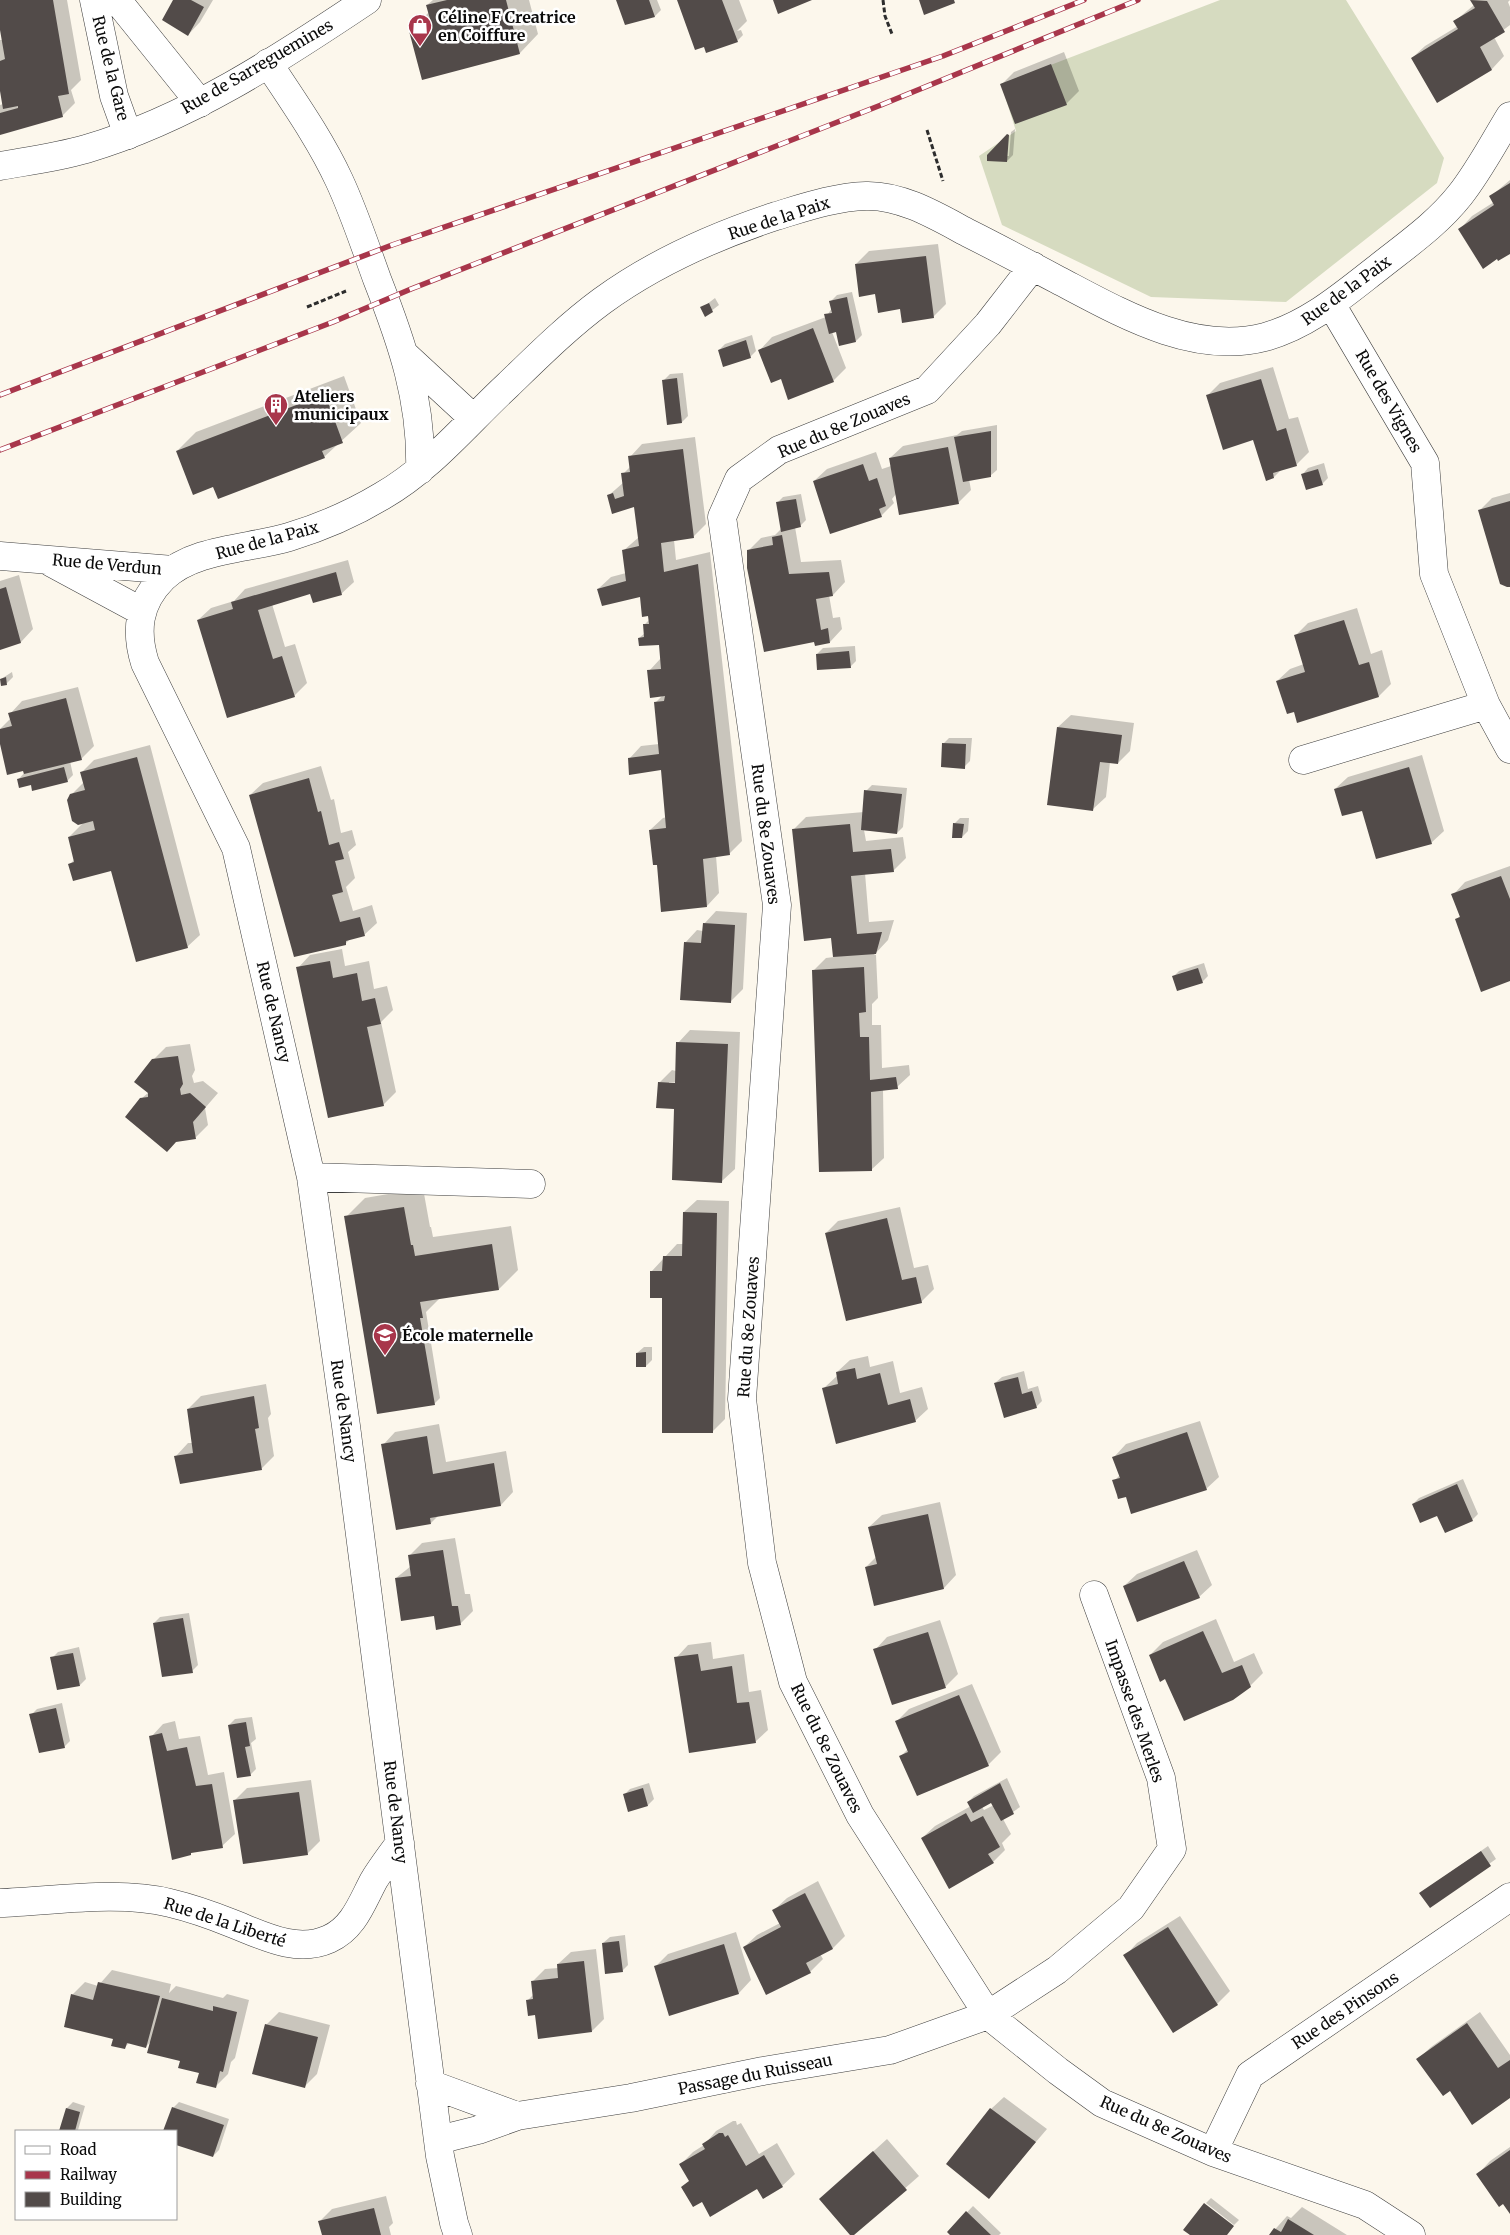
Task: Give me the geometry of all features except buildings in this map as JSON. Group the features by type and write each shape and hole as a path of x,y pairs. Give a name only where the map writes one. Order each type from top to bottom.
{"street":[{"name":"Rue de la Gare","path":"94,0 114,96 128,135"},
{"name":"Rue de la Gare","path":"117,0 200,103"},
{"name":"Rue de Sarreguemines","path":"0,166 84,149 128,135 200,103 268,63 367,0"},
{"path":"268,63 323,150 340,181 406,356 419,416 420,470"},
{"name":"Rue de la Paix","path":"141,611 150,593 173,570 192,559 286,538 330,522 387,494 420,470 575,322 603,300 643,274 697,247 753,224 837,198 872,196 901,202 938,217 1115,310 1154,326 1186,335 1218,340 1242,340 1264,337 1299,324 1331,304 1437,222 1463,191 1510,116"},
{"name":"Rue du 8e Zouaves","path":"1033,266 988,324 928,390 779,450 739,479 722,516 777,905 742,1399 762,1563 793,1682 860,1815 981,2004 1058,2072 1102,2103 1213,2152 1365,2205 1411,2235"},
{"name":"Rue des Vignes","path":"1331,304 1425,464 1434,574 1486,705 1510,749"},
{"path":"406,356 473,418"},
{"name":"Rue de Verdun","path":"0,556 173,570"},
{"name":"Rue de Verdun","path":"42,558 141,611"},
{"name":"Rue de Nancy","path":"141,611 138,628 140,646 145,663 236,848 311,1177 346,1426 430,2084 448,2198 458,2235"},
{"path":"1303,760 1486,705"},
{"path":"311,1177 531,1184"},
{"name":"Impasse des Merles","path":"981,2004 1057,1970 1130,1908 1172,1849 1161,1778 1094,1595"},
{"name":"Rue de la Liberté","path":"0,1903 128,1897 153,1899 187,1907 271,1940 293,1944 311,1944 328,1940 346,1929 359,1910 374,1880 400,1843"},
{"name":"Rue des Pinsons","path":"1213,2152 1250,2075 1510,1897"},
{"name":"Passage du Ruisseau","path":"438,2140 478,2130 517,2116 631,2098 763,2070 890,2050 981,2004"},
{"name":"Passage du Ruisseau","path":"430,2084 517,2116"}],"path":[{"path":"883,0 885,16 892,34"},
{"path":"928,130 933,147"},
{"path":"307,307 349,290"}],"green space":[{"path":"1220,0 1346,0 1444,158 1437,183 1286,302 1151,297 1002,225 979,156 1016,131 1001,84"}],"railway":[{"path":"0,395 392,245 943,56 1084,0"},
{"path":"0,450 333,322 411,289 881,105 1138,0"}],"place":[{"name":"Céline F Creatrice en Coiffure","path":"420,47"},
{"name":"Ateliers municipaux","path":"276,426"},
{"name":"École maternelle","path":"385,1356"}]}
